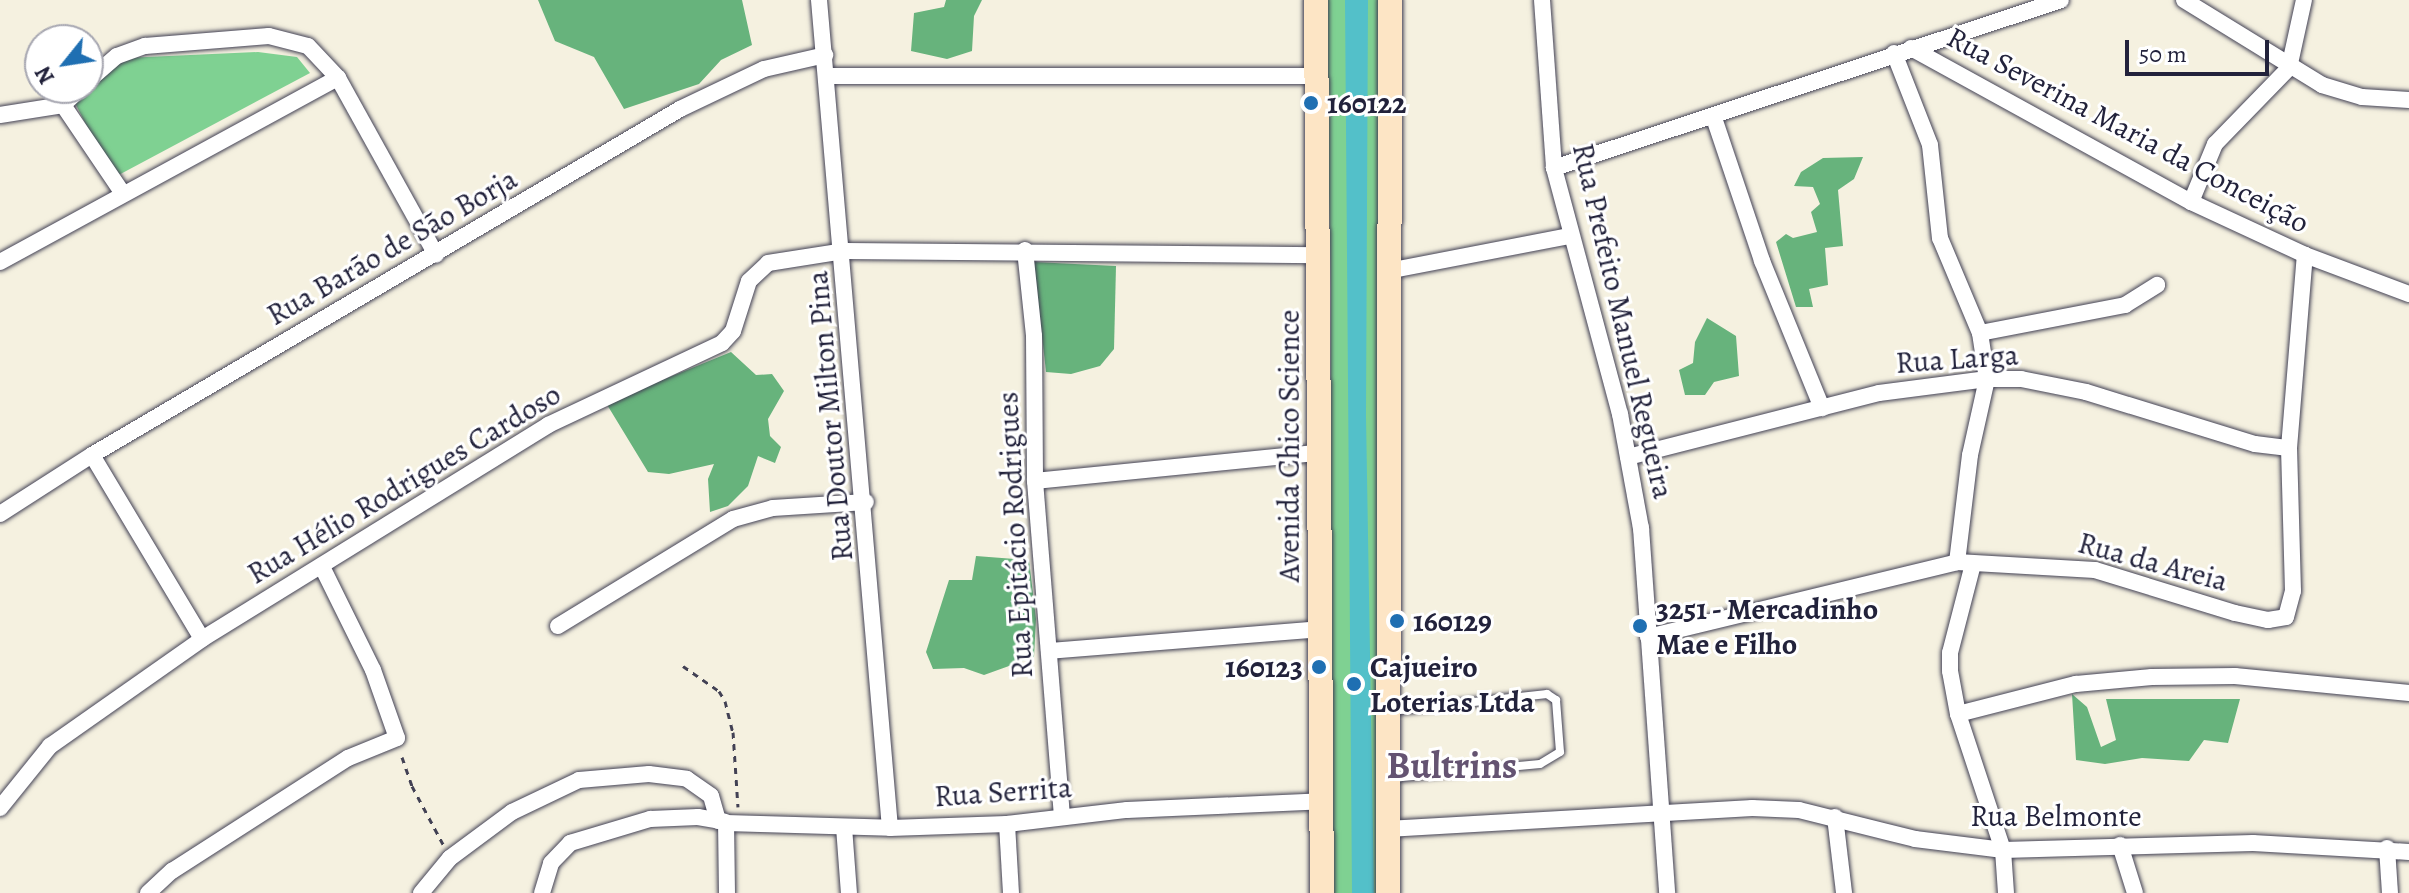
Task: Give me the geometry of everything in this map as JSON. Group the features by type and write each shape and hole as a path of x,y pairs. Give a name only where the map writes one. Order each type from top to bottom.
{"main road":[{"name":"Avenida Chico Science","path":"1316,0 1323,452 1320,629 1322,893"},
{"path":"1388,893 1393,270 1390,0"}],"street":[{"name":"Rua Doutor Milton Pina","path":"819,0 845,251 890,828"},
{"name":"Rua Prefeito Manuel Regueira","path":"1542,0 1554,168 1628,457 1641,528 1659,816 1667,893"},
{"path":"1554,168 1714,118 1894,53 2061,0"},
{"path":"2184,0 2289,68 2362,97 2409,100"},
{"path":"2191,202 2215,144 2289,68 2304,0"},
{"path":"104,67 117,56 145,46 269,36 308,46 338,78 436,255"},
{"name":"Rua Severina Maria da Conceição","path":"1911,48 2191,202 2305,255 2409,294"},
{"path":"1894,53 1930,145 1940,238 1980,333 1987,379 1970,455 1965,563 1950,653 1958,714 2003,850 2006,893"},
{"name":"Rua Barão de São Borja","path":"0,514 92,455 705,96 764,69 825,55"},
{"path":"827,76 1315,76"},
{"path":"0,262 122,192 338,78"},
{"path":"0,115 63,105 122,192"},
{"path":"1714,118 1762,261 1822,408"},
{"path":"1393,270 1570,236"},
{"path":"845,251 1025,250 1321,255"},
{"name":"Rua Epitácio Rodrigues","path":"1025,250 1034,336 1035,481 1062,816"},
{"name":"Rua Hélio Rodrigues Cardoso","path":"0,808 50,746 202,639 548,425 722,343 733,331 759,268 780,259 845,251"},
{"path":"2289,448 2305,255"},
{"path":"1980,333 2125,305 2157,285"},
{"name":"Rua Larga","path":"1628,457 1879,393 1987,379 2021,379 2086,392 2255,444 2289,448"},
{"name":"Rua da Areia","path":"1648,637 1965,563 2095,570 2268,620 2286,617 2293,591 2289,448"},
{"path":"1035,481 1323,452"},
{"path":"92,455 202,639"},
{"path":"558,626 733,519 773,508 866,502"},
{"path":"148,893 172,871 348,758 397,738 373,670 322,567"},
{"path":"1049,651 1320,629"},
{"path":"1958,714 2076,684 2152,677 2235,676 2316,687 2409,693"},
{"path":"421,893 450,858 547,791 601,777 649,774 687,779 711,796 722,822 727,893"},
{"name":"Rua Serrita","path":"542,893 551,863 570,843 650,819 890,828 1007,824 1062,816 1322,801"},
{"name":"Rua Belmonte","path":"1659,816 1752,808 1835,817 1915,839 2003,850 2120,845 2387,848 2409,852"},
{"path":"1387,829 1659,816"},
{"path":"1835,817 1844,893"},
{"path":"1007,824 1011,893"},
{"path":"844,827 849,893"},
{"path":"2120,845 2135,893"},
{"path":"2387,848 2390,893"}],"lane":[{"path":"1387,778 1540,764 1560,752 1556,700 1547,694 1388,711"}],"path":[{"path":"683,666 719,691 730,722 740,804 722,822"},
{"path":"397,738 412,786 450,858"}],"green space":[{"path":"538,0 742,0 752,45 721,60 699,84 624,109 594,57 555,41"},
{"path":"946,0 982,0 974,16 972,51 947,59 911,51 914,13 944,7"},
{"path":"1325,0 1383,0 1382,893 1329,893 1331,289"},
{"path":"258,52 297,57 310,73 113,178 76,104 104,104 104,75 125,58"},
{"path":"1863,157 1854,179 1838,190 1843,246 1825,248 1828,285 1809,289 1813,307 1796,307 1776,242 1786,234 1793,238 1817,232 1811,212 1820,204 1813,187 1794,186 1801,172 1823,158"},
{"path":"1034,262 1116,266 1114,349 1100,366 1071,374 1046,372"},
{"path":"1707,318 1736,336 1739,376 1714,382 1705,395 1685,395 1679,370 1693,363 1695,342"},
{"path":"731,352 756,375 772,374 784,391 768,419 770,436 781,447 775,463 758,456 748,486 728,506 710,512 708,479 714,464 669,474 648,472 606,403"},
{"path":"976,556 1029,560 1036,619 1034,657 984,675 964,668 933,669 926,652 949,580 972,580"},
{"path":"2072,694 2087,707 2101,747 2116,740 2106,699 2240,699 2228,743 2204,740 2189,761 2142,758 2105,764 2076,760"}],"water":[{"path":"1345,0 1368,0 1366,416 1374,893 1352,893"}],"place":[{"name":"160122","path":"1311,103"},
{"name":"160129","path":"1397,621"},
{"name":"3251 - Mercadinho Mae e Filho","path":"1640,626"},
{"name":"160123","path":"1319,667"},
{"name":"Cajueiro Loterias Ltda","path":"1354,684"}],"district":[{"name":"Bultrins","path":"1452,766"}]}
